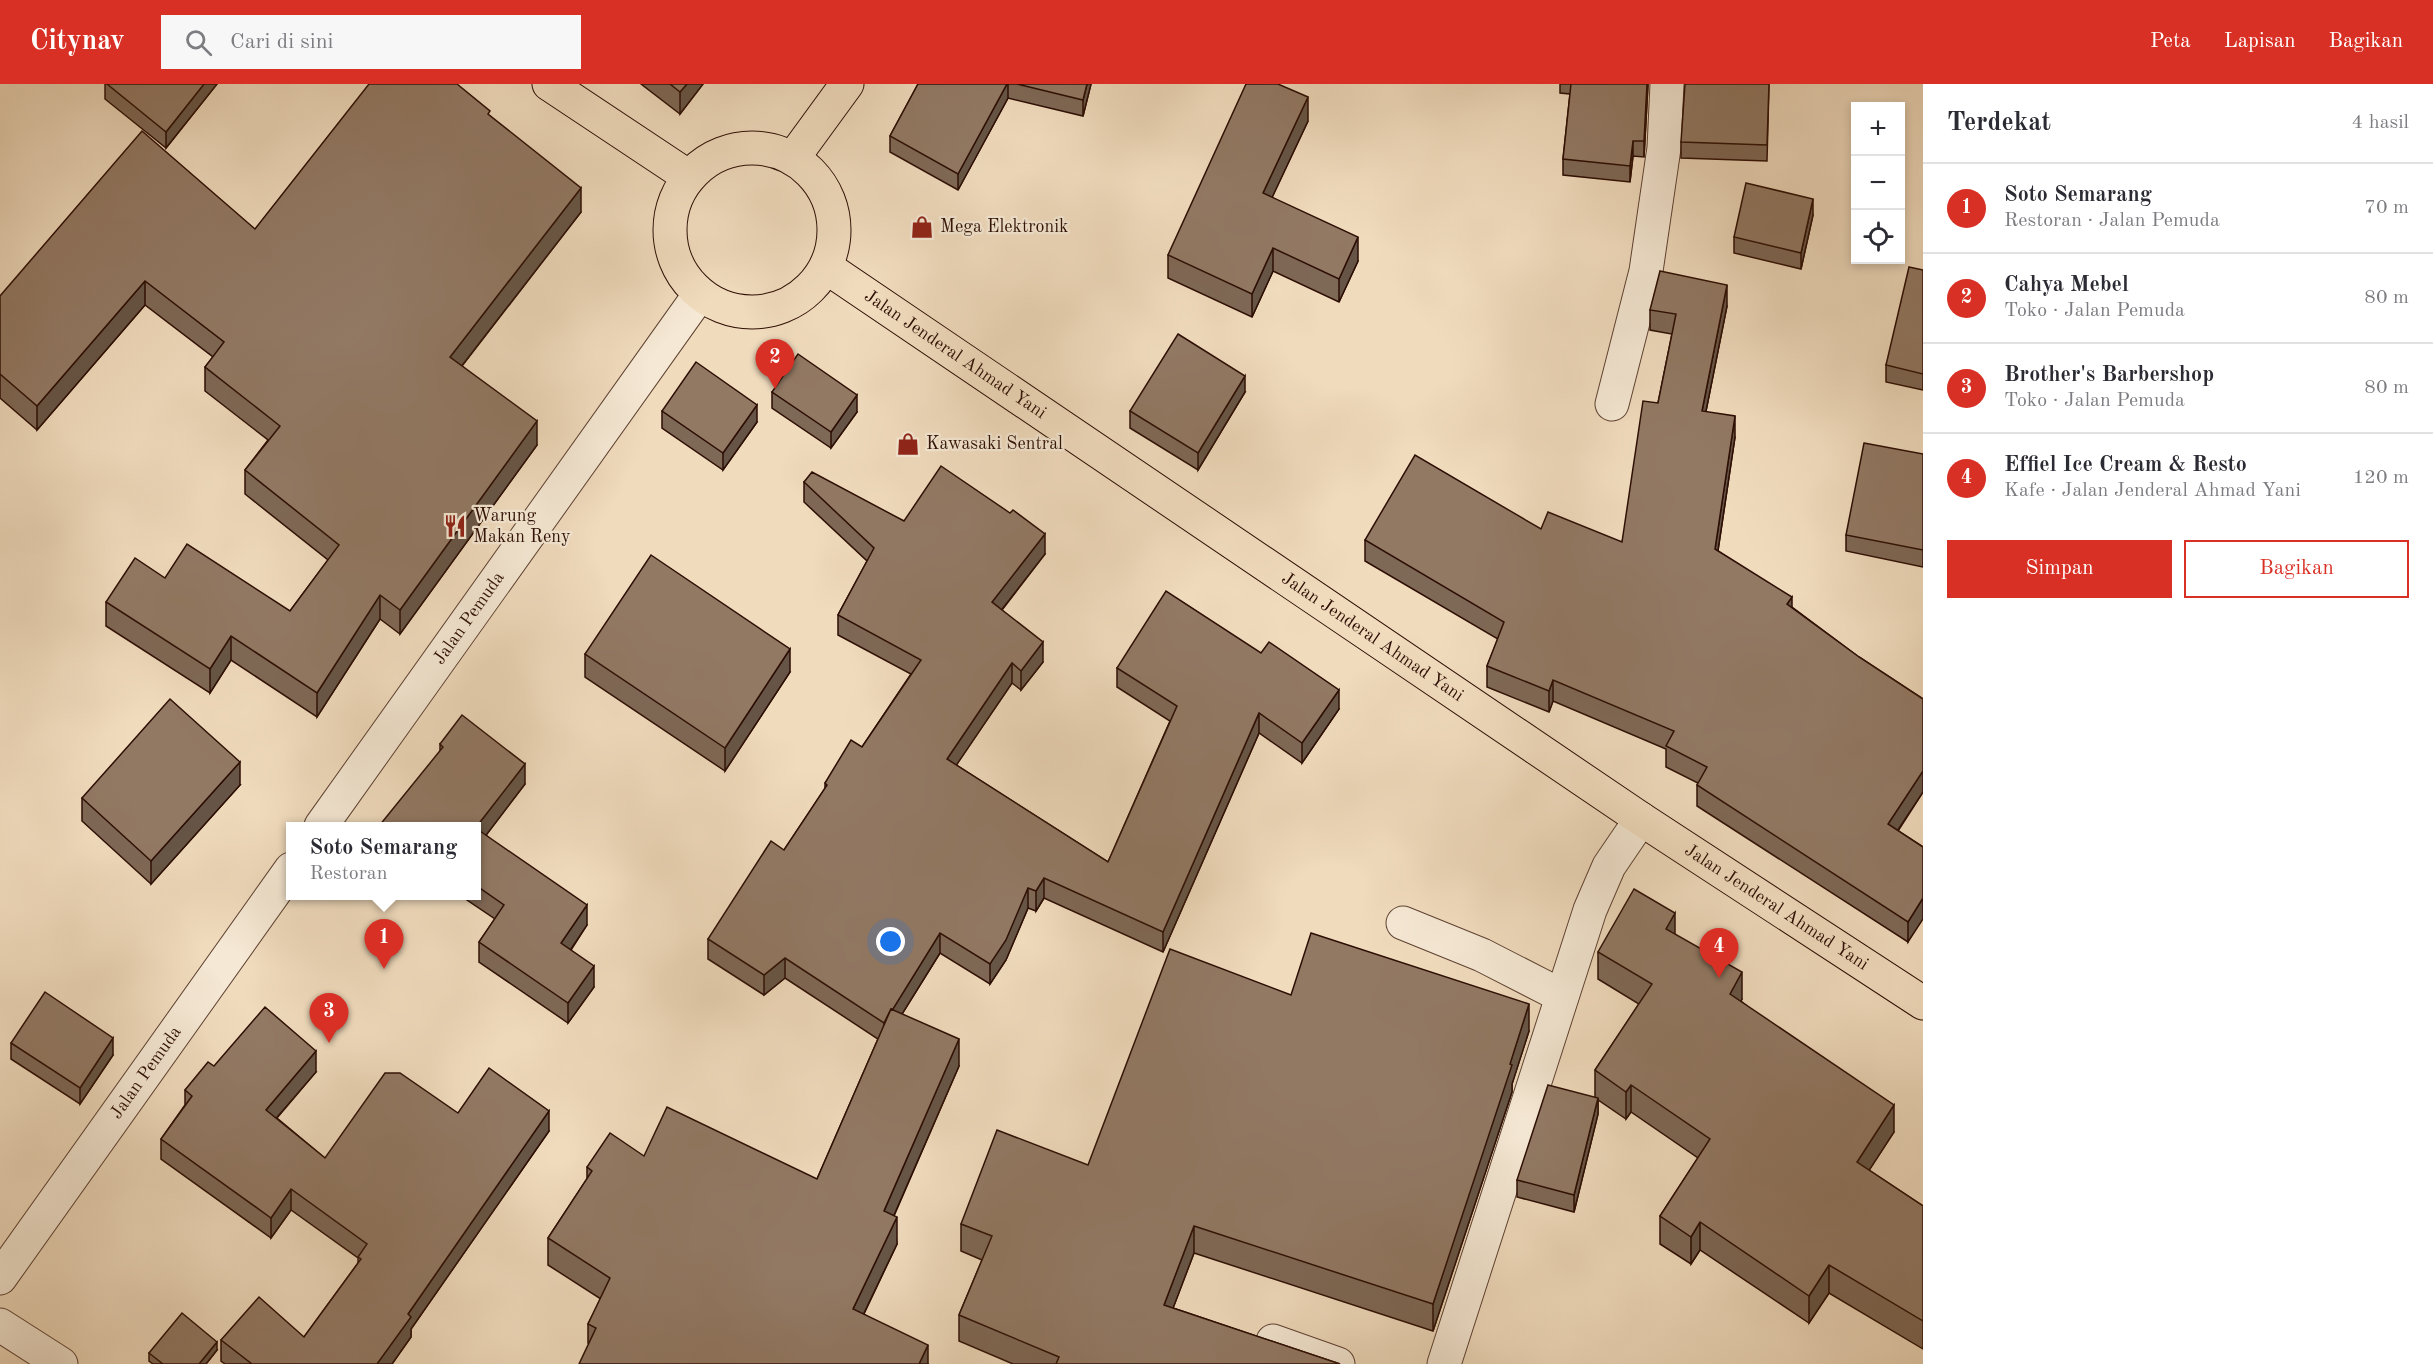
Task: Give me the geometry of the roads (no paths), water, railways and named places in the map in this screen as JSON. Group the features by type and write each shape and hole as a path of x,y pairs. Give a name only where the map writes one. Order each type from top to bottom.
{"main road":[{"path":"549,84 689,177"},
{"path":"793,158 847,84"},
{"path":"766,148 793,158 812,173 822,187 834,218 834,243 826,267 812,287 793,303 770,311 745,313 721,307 700,294 683,275 672,251 670,225 676,199 689,177 711,159 737,149 766,148"},
{"name":"Jalan Jenderal Ahmad Yani","path":"826,267 1641,819 1923,1003"}],"street":[{"path":"1612,404 1646,271 1664,148 1667,84"},
{"name":"Jalan Pemuda","path":"324,822 700,294"},
{"path":"1444,1364 1590,910 1609,866 1641,819"},
{"name":"Jalan Pemuda","path":"0,1278 286,876"},
{"path":"1403,923 1482,955 1562,996"},
{"path":"0,1325 61,1364"},
{"path":"1273,1341 1338,1364"}],"place":[{"name":"Mega Elektronik","path":"922,227"},
{"name":"Cahya Mebel","path":"775,389"},
{"name":"Kawasaki Sentral","path":"908,444"},
{"name":"Warung Makan Reny","path":"455,526"},
{"name":"Soto Semarang","path":"384,969"},
{"name":"Effiel Ice Cream & Resto","path":"1719,978"},
{"name":"Brother's Barbershop","path":"329,1043"}]}
